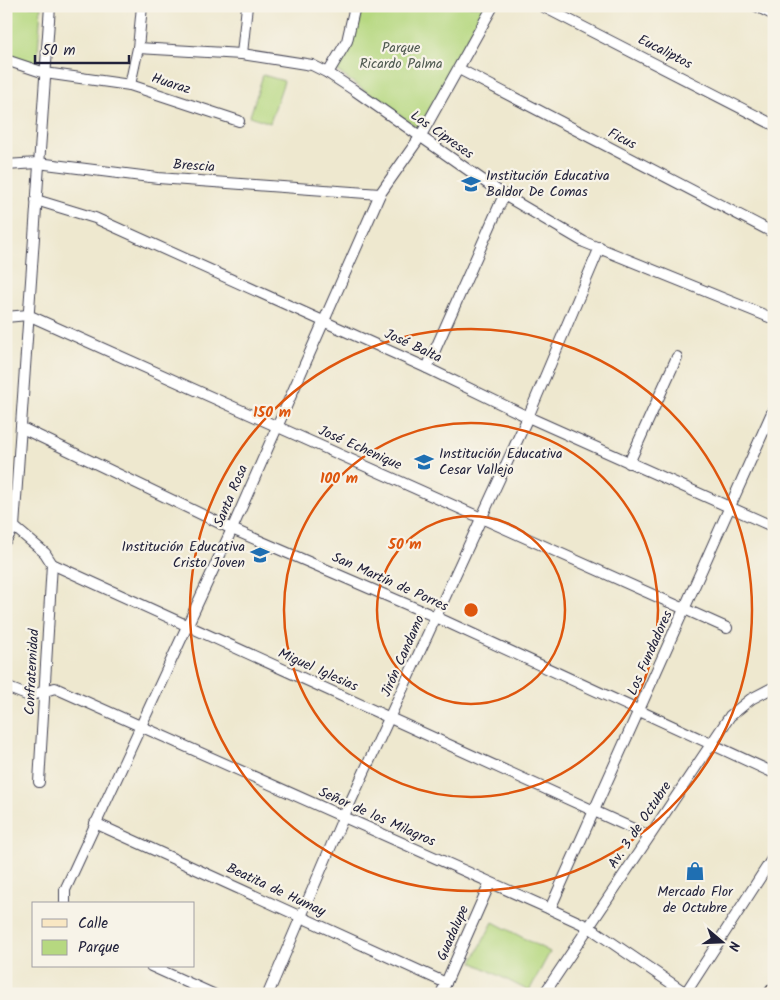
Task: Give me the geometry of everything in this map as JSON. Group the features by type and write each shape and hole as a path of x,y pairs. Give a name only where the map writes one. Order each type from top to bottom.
{"street":[{"path":"6,540 10,524 22,428 38,163 50,6"},
{"path":"130,85 138,48 142,6"},
{"path":"242,54 247,6"},
{"path":"328,73 347,41 355,6"},
{"name":"Santa Rosa","path":"65,902 65,890 232,529 380,194 420,137 493,6"},
{"name":"Eucaliptos","path":"542,6 774,125"},
{"path":"756,6 774,15"},
{"name":"Los Cipreses","path":"138,48 242,54 305,64 328,73 504,195 584,242 773,317"},
{"name":"Huaraz","path":"6,60 46,73 130,85 239,121"},
{"name":"Ficus","path":"459,69 774,233"},
{"name":"Brescia","path":"6,165 38,163 158,178 380,194"},
{"path":"427,368 504,195"},
{"name":"José Balta","path":"36,200 95,218 427,368 528,418 729,509 774,527"},
{"name":"Jirón Candamo","path":"268,994 343,818 528,418 600,248"},
{"name":"José Echenique","path":"6,317 28,315 727,628"},
{"path":"628,463 676,357"},
{"name":"Los Fundadores","path":"550,909 774,408"},
{"name":"San Martín de Porres","path":"22,428 232,529 436,617 774,773"},
{"name":"Miguel Iglesias","path":"10,524 45,553 52,564 649,836"},
{"name":"Confraternidad","path":"39,782 52,564"},
{"name":"Av. 3 de Octubre","path":"544,994 730,716 751,699 774,687"},
{"name":"Señor de los Milagros","path":"8,691 29,696 38,695 44,690 55,688 141,725 343,818 588,927 686,993"},
{"name":"Beatita de Humay","path":"95,823 446,983"},
{"path":"686,993 774,856"},
{"name":"Guadalupe","path":"441,994 490,883"},
{"path":"155,968 213,994"}],"green space":[{"path":"6,6 41,6 37,68 6,58"},
{"name":"Parque Ricardo Palma","path":"361,6 485,6 419,129 337,71 360,21"},
{"path":"263,75 284,81 270,123 250,116"},
{"path":"493,922 550,952 529,991 472,962"}],"place":[{"name":"Institución Educativa Baldor De Comas","path":"471,184"},
{"name":"Institución Educativa Cesar Vallejo","path":"424,462"},
{"name":"Institución Educativa Cristo Joven","path":"260,555"},
{"name":"Mercado Flor de Octubre","path":"695,871"}]}
